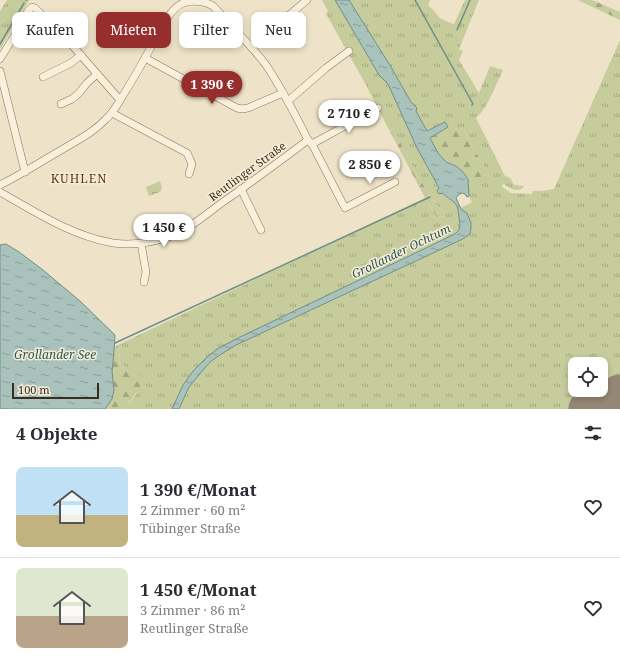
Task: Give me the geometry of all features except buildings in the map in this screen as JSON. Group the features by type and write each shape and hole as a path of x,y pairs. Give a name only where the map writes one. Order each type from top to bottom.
{"street":[{"path":"293,12 307,0"},
{"path":"0,186 98,127 112,113 165,22 183,3 190,1 208,2 251,47"},
{"path":"0,59 20,28 28,11 32,7 35,8 81,55 120,100"},
{"path":"252,48 288,101 344,208 395,182"},
{"path":"288,101 326,68 349,51"},
{"path":"43,77 71,63 81,55"},
{"path":"145,58 237,108 248,108 283,93"},
{"path":"0,71 25,172"},
{"path":"61,104 79,93 97,74"},
{"name":"Reutlinger Straße","path":"0,192 50,221 88,236 122,244 142,243 160,239 178,233 202,218 241,189 310,142 378,108"},
{"path":"112,113 188,152 192,164 190,174"},
{"path":"241,189 261,230"},
{"path":"142,243 146,272 144,282"}],"green space":[{"path":"7,0 29,0 22,12 12,12 12,29 0,49 0,11"},
{"path":"322,0 335,0 379,75 388,84 417,148 439,189 444,196 455,202 458,209 460,228 451,236 240,337 206,358 193,371 183,385 172,409 125,409 137,393 119,362 120,344 425,198 438,219 445,216 429,194 390,123 383,118 326,14 328,11"},
{"path":"349,0 430,0 428,6 433,9 439,17 454,24 465,0 479,0 459,49 463,51 459,60 479,93 490,66 503,70 485,108 476,118 505,176 510,178 514,185 524,187 517,190 511,189 504,184 501,186 511,193 532,194 533,191 554,189 620,40 620,409 179,409 189,387 211,361 236,345 463,239 470,234 461,208 472,202 468,195 468,179 485,175 485,169 464,130 448,127 445,122 427,131 416,111 416,108"},
{"path":"578,0 592,0 620,12 620,20"},
{"path":"383,118 390,123 429,194 445,216 438,219 425,198"},
{"path":"448,127 464,130 485,169 485,175 468,179 457,166 446,162 438,153 430,138"},
{"path":"160,181 162,188 160,192 149,196 146,187"},
{"path":"120,344 119,362 141,376 143,383 125,409 105,409 112,398 114,390 112,371 115,347"}],"water":[{"path":"335,0 349,0 411,102 417,108 416,111 427,131 445,122 448,127 430,138 438,153 446,162 456,166 468,179 469,196 467,197 462,193 456,198 461,209 467,213 471,223 470,234 463,239 236,345 211,361 189,387 179,409 172,409 183,385 193,371 217,349 453,235 459,228 460,224 456,205 442,193 439,194 437,191 439,188 417,148 388,84 379,75"},
{"name":"Grollander See","path":"6,244 43,270 80,301 115,335 112,371 114,390 112,399 105,409 0,409 0,245"}],"waterway":[{"path":"415,0 473,104 472,105"},
{"path":"457,30 470,0"},
{"path":"0,44 24,3"},
{"path":"115,343 430,197"}],"runway":[{"path":"588,409 620,394"}],"district":[{"name":"KUHLEN","path":"79,178"}],"water label":[{"name":"Grollander Ochtum","path":"401,251"}]}
